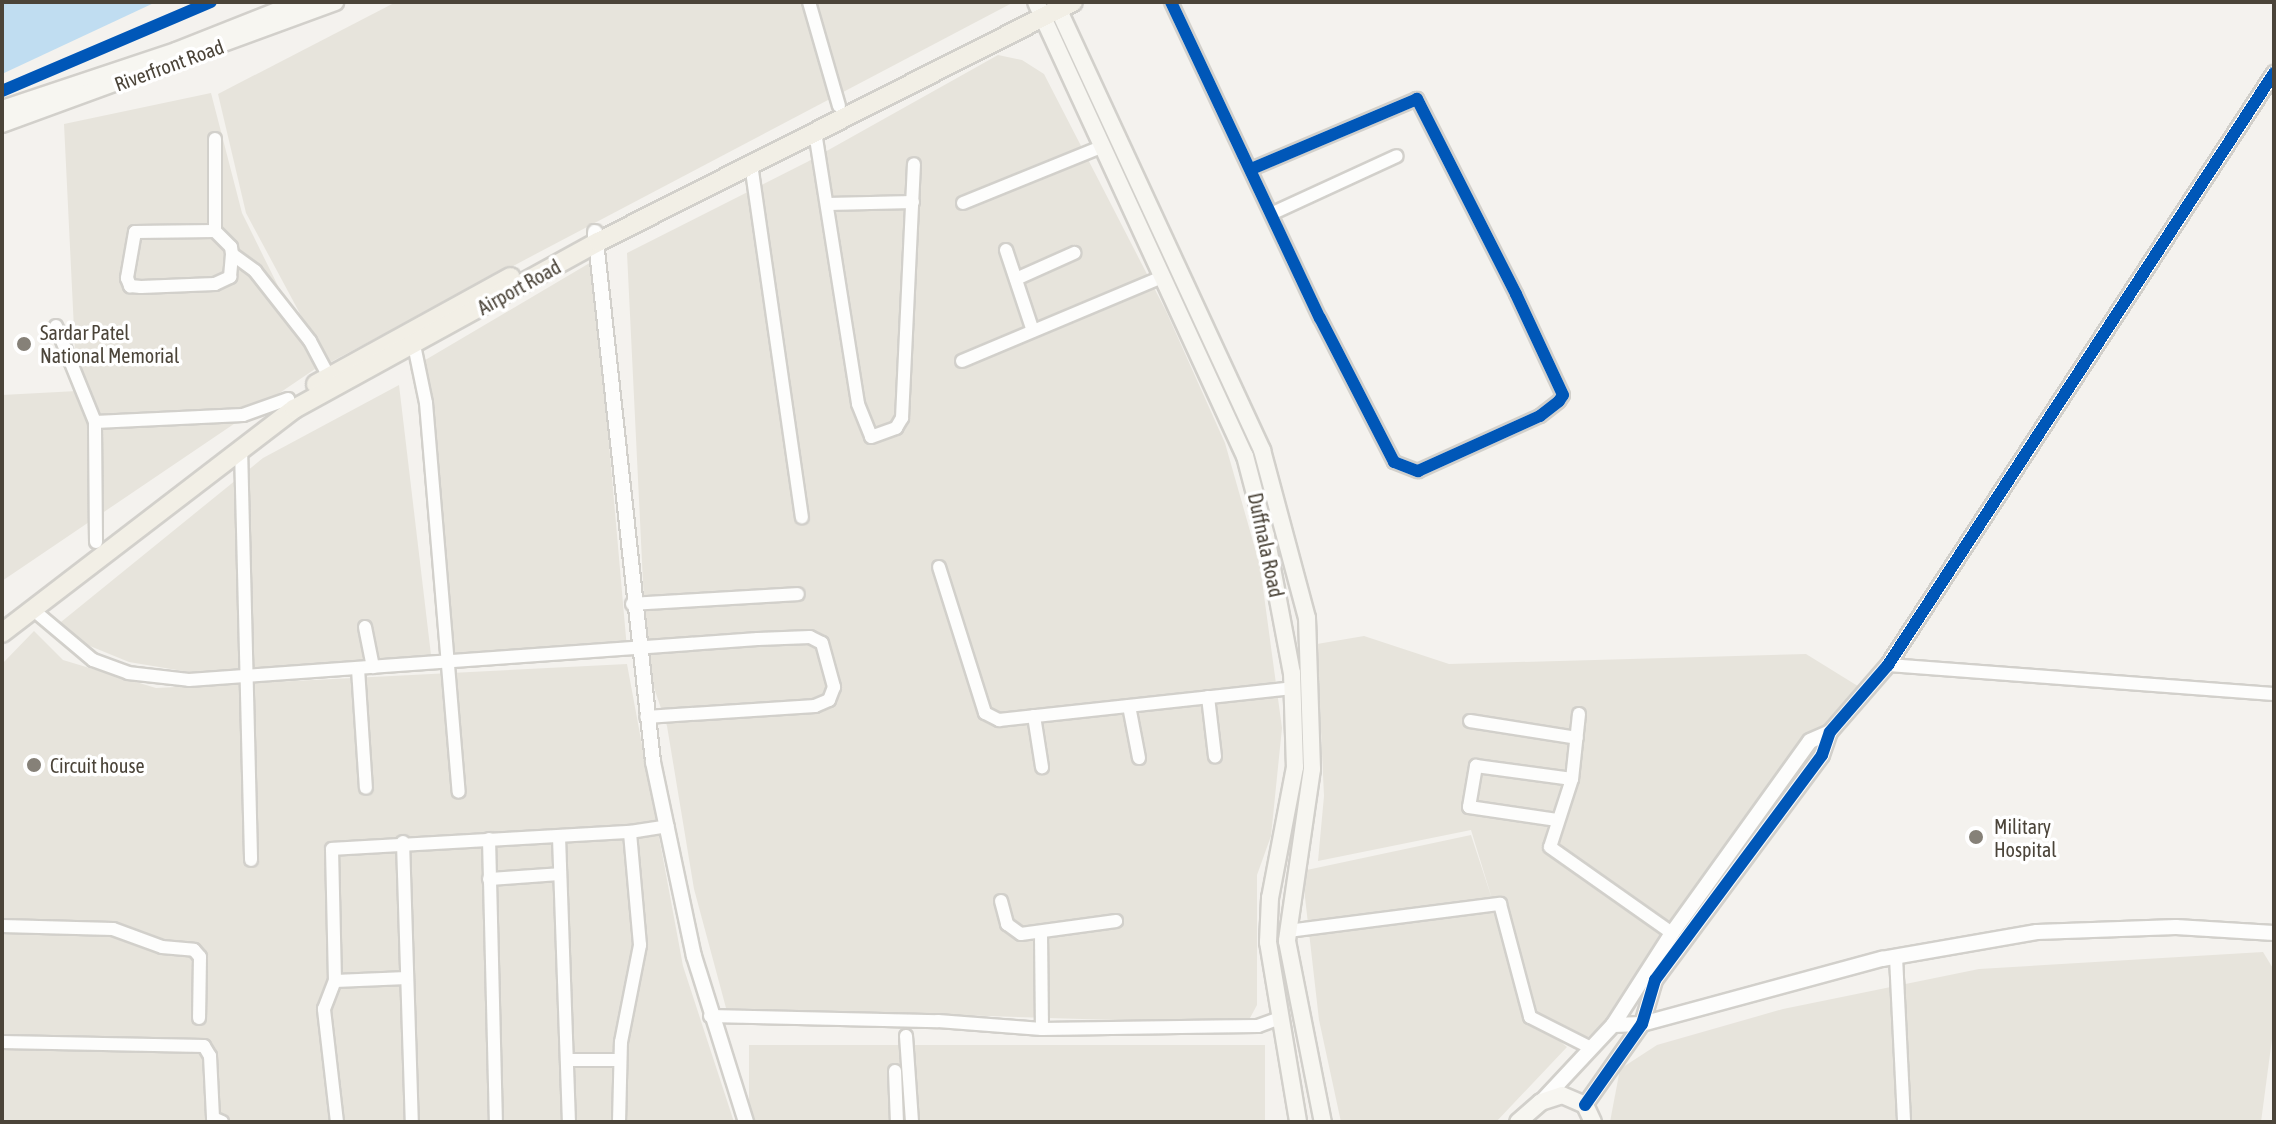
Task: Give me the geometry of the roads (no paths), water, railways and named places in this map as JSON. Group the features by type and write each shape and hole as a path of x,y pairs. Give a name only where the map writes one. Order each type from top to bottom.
{"main road":[{"name":"Riverfront Road","path":"2,109 176,51 300,2"},
{"name":"Riverfront Road","path":"2,124 335,2"},
{"name":"Airport Road","path":"2,616 288,399 839,106 1050,6"},
{"name":"Airport Road","path":"2,633 294,409 414,345 597,237 815,132 1050,6"},
{"name":"Duffnala Road","path":"1050,6 1101,147 1245,456 1266,536 1292,688 1295,767 1270,898 1268,942 1298,1122"},
{"path":"1050,6 1235,383 1262,450 1290,546 1307,618 1312,769 1288,931 1323,1122"},
{"path":"1518,1122 1562,1095 1585,1105 1593,1122"}],"street":[{"path":"809,2 839,106"},
{"path":"1171,2 1251,169 1394,462 1407,471 1418,471 1540,416 1559,401 1563,395 1510,280 1417,99 1251,169"},
{"path":"1585,1105 1642,1024 1655,980 1822,755 1830,732 1888,665 2274,73"},
{"path":"815,132 858,404 871,437 896,428 902,418 914,164"},
{"path":"215,139 215,231 231,247 230,277 224,281 130,286 135,232 215,231"},
{"path":"963,203 1101,147"},
{"path":"1273,213 1397,156"},
{"path":"751,164 802,517"},
{"path":"828,204 913,202"},
{"path":"597,237 632,604 646,717 710,1016 746,1122"},
{"path":"1006,250 1033,331"},
{"path":"1016,279 1074,253"},
{"path":"232,254 255,271 310,341 329,376"},
{"path":"962,361 1162,277"},
{"path":"56,326 95,422 96,542"},
{"path":"414,345 426,403 444,660 459,792"},
{"path":"95,422 243,415 288,399"},
{"path":"241,447 251,860"},
{"path":"939,567 985,713 999,720 1292,688"},
{"path":"632,604 798,594"},
{"path":"31,608 93,660 128,673 189,680 810,637 822,643 834,687 829,700 815,706 646,717"},
{"path":"365,627 373,667"},
{"path":"1888,665 2274,694"},
{"path":"358,669 366,788"},
{"path":"1208,697 1215,757"},
{"path":"1129,706 1139,758"},
{"path":"1579,714 1572,779 1550,847 1672,933"},
{"path":"1034,716 1042,767"},
{"path":"1470,721 1577,738"},
{"path":"1534,1111 1613,1025 1672,933 1810,741 1830,732"},
{"path":"1557,820 1469,807 1476,766 1572,779"},
{"path":"337,1122 324,1009 335,981 329,854 337,847 559,837 668,826"},
{"path":"619,1122 619,1060 640,945 630,832"},
{"path":"559,837 569,1122"},
{"path":"489,839 496,1122"},
{"path":"403,842 412,1122"},
{"path":"489,879 560,874"},
{"path":"1001,901 1012,930 1041,934 1116,921"},
{"path":"1288,931 1500,904 1530,1017 1591,1048"},
{"path":"2,926 113,929 162,947 194,950 200,957 199,1018"},
{"path":"1613,1025 1642,1024 1896,957 2037,932 2176,927 2274,933"},
{"path":"1041,934 1042,1029"},
{"path":"1896,957 1904,1122"},
{"path":"335,981 407,978"},
{"path":"710,1016 924,1020 1042,1029 1258,1026 1280,1018"},
{"path":"906,1036 912,1122"},
{"path":"2,1042 204,1046 210,1056 213,1118 222,1122"},
{"path":"567,1060 619,1060"},
{"path":"895,1071 897,1122"}],"water":[{"path":"2,2 156,2 2,74"}],"place":[{"name":"Sardar Patel National Memorial","path":"24,344"},
{"name":"Circuit house","path":"34,765"},
{"name":"Military Hospital","path":"1976,837"}]}
